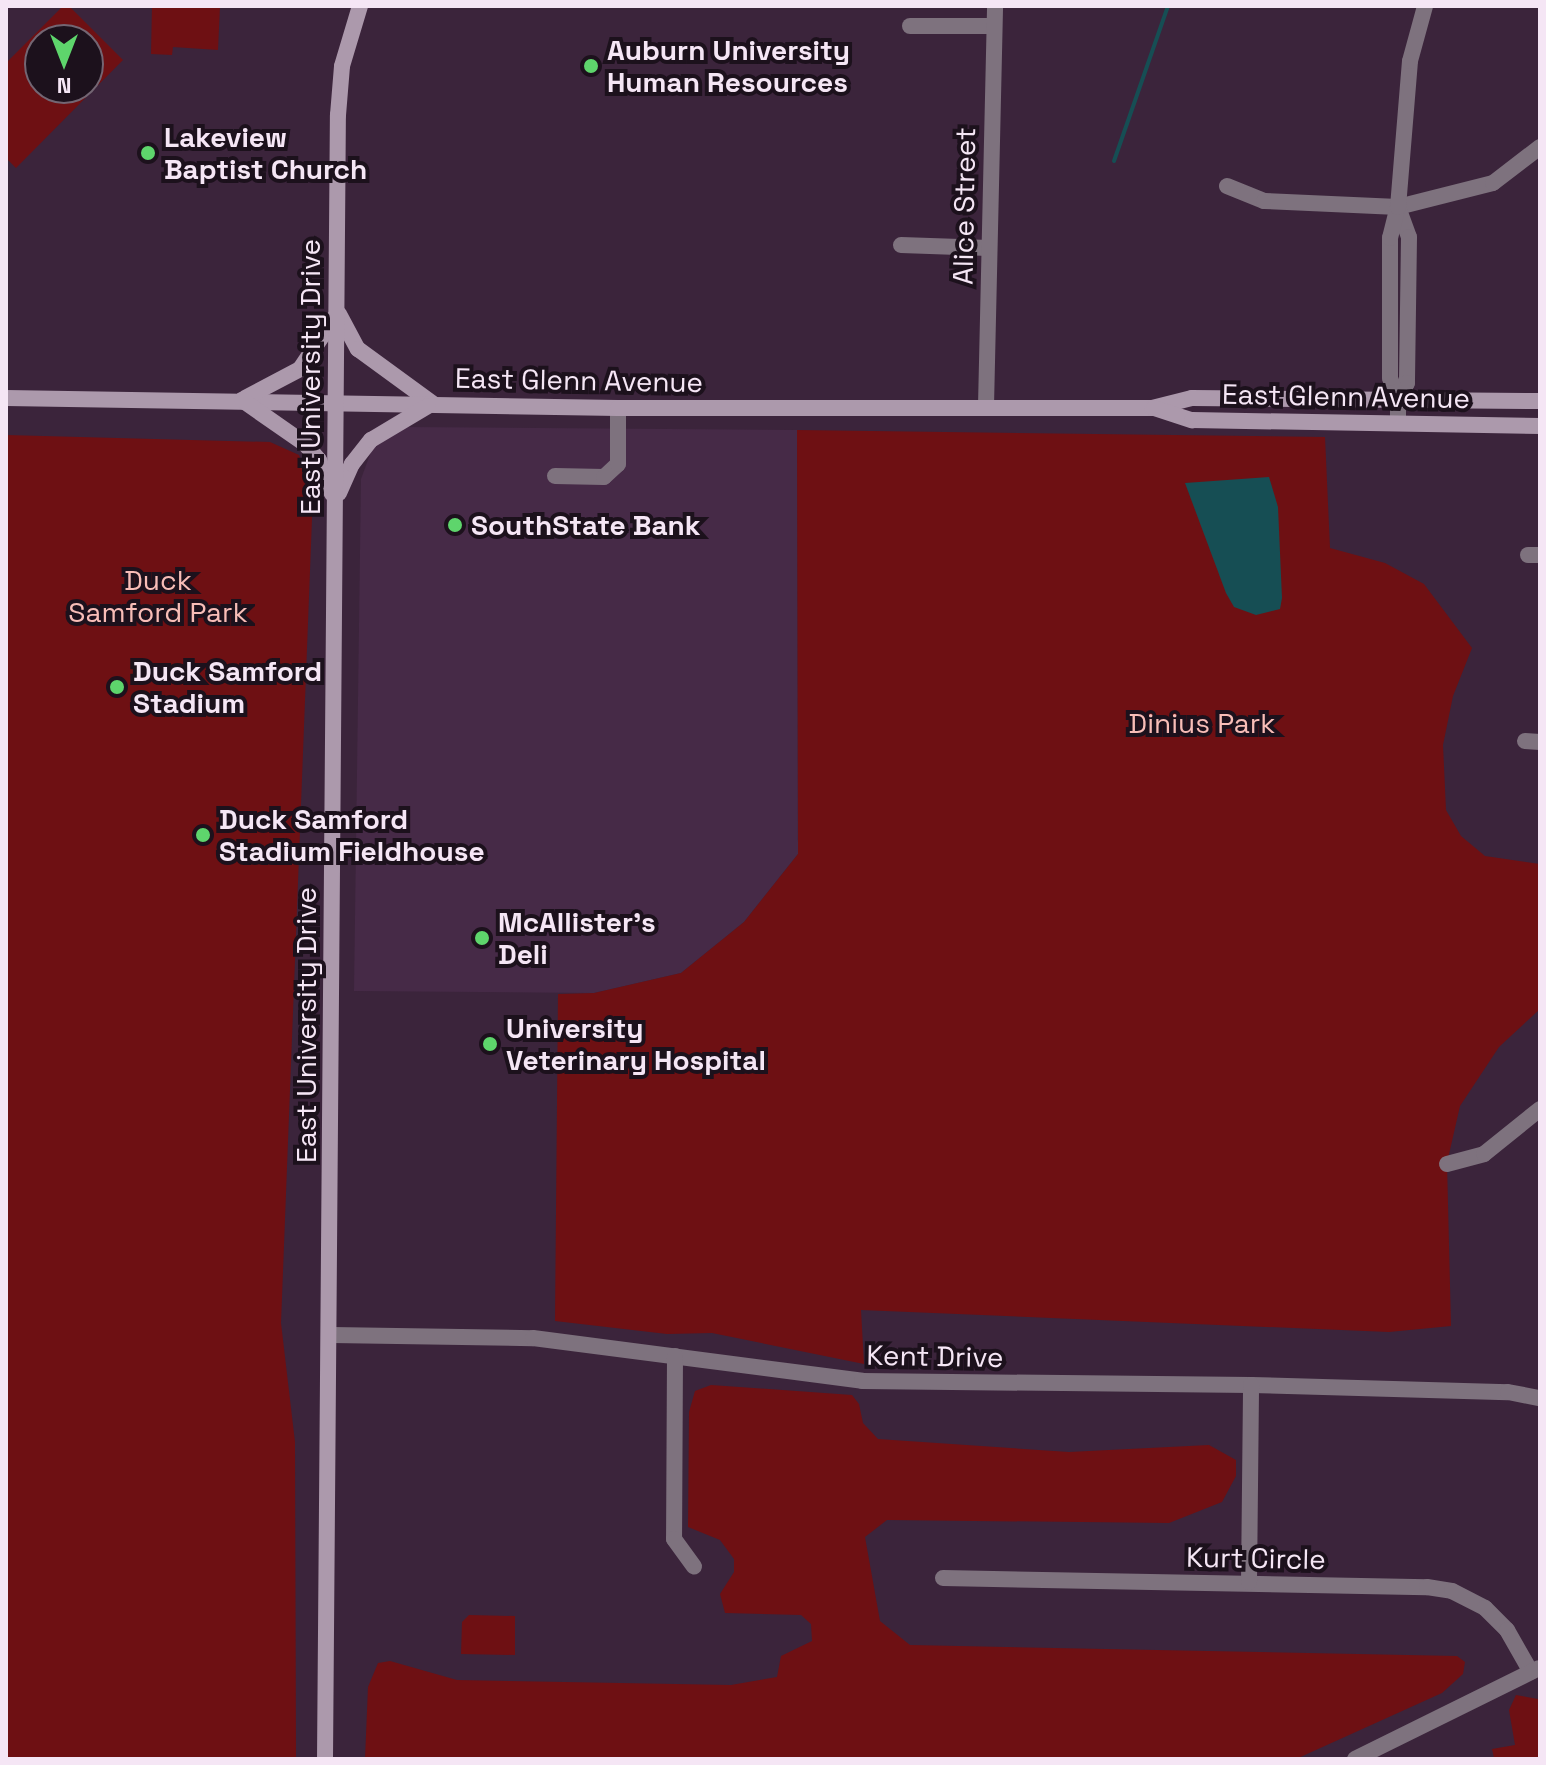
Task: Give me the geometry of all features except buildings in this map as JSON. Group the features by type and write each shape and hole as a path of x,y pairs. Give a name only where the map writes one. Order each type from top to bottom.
{"main road":[{"name":"East University Drive","path":"325,1759 332,1335 338,115 342,66 360,6"},
{"path":"338,312 358,349 434,404 392,424 371,440 352,464 335,503 319,460 242,400 300,369 338,312"},
{"name":"East Glenn Avenue","path":"6,398 618,408 1152,408 1192,398 1540,401"},
{"name":"East Glenn Avenue","path":"1152,408 1192,420 1540,426"}],"street":[{"name":"Alice Street","path":"986,406 995,6"},
{"path":"1398,423 1398,399 1407,383 1409,237 1398,207 1410,61 1425,6"},
{"path":"910,26 994,26"},
{"path":"1227,186 1264,201 1398,207 1493,183 1540,147"},
{"path":"901,245 989,248"},
{"path":"555,476 604,477 618,464 618,408"},
{"path":"1447,1164 1484,1154 1540,1109"},
{"name":"Kent Drive","path":"332,1335 533,1338 862,1381 1251,1385 1508,1392 1540,1398"},
{"path":"675,1356 674,1539 694,1567"},
{"path":"1249,1582 1251,1385"},
{"name":"Kurt Circle","path":"943,1578 1249,1582 1452,1591 1496,1619 1535,1670"},
{"path":"1355,1759 1388,1752 1424,1722 1535,1670"}],"shaded area":[{"path":"403,427 797,430 798,854 744,922 681,973 594,993 354,991 361,479 372,449"},
{"path":"1269,477 1278,507 1282,598 1280,609 1256,615 1234,607 1226,593 1185,483"}],"green space":[{"path":"63,6 69,6 87,24 45,24"},
{"path":"152,6 220,6 218,50 173,47 172,55 151,54"},
{"path":"104,41 123,60 104,79"},
{"path":"24,45 24,104 79,104 16,168 6,158 6,63"},
{"name":"Dinius Park","path":"797,430 1325,437 1330,548 1385,563 1424,584 1472,648 1453,696 1443,745 1446,810 1461,836 1485,856 1540,864 1540,1009 1499,1047 1460,1106 1447,1163 1451,1326 1389,1332 861,1310 864,1364 712,1333 667,1334 555,1321 558,994 594,993 681,973 744,922 798,854"},
{"name":"Duck Samford Park","path":"6,435 270,442 299,455 313,493 281,1323 295,1442 296,1759 6,1759"},
{"path":"711,1385 852,1395 859,1404 863,1423 878,1439 1069,1452 1209,1445 1236,1460 1236,1476 1222,1502 1169,1523 887,1520 865,1537 880,1621 910,1645 1457,1656 1465,1662 1463,1674 1442,1693 1296,1759 365,1759 368,1687 378,1663 390,1661 457,1680 731,1685 777,1677 781,1656 812,1641 811,1624 801,1615 725,1613 720,1594 734,1572 734,1559 720,1540 688,1527 689,1412 695,1391"},
{"path":"469,1615 515,1616 515,1655 461,1654 462,1622"},
{"path":"1516,1695 1538,1699 1540,1759 1494,1758 1492,1749 1515,1745 1509,1710"}],"waterway":[{"path":"1114,161 1168,6"}],"place":[{"name":"Auburn University Human Resources","path":"591,66"},
{"name":"Lakeview Baptist Church","path":"148,153"},
{"name":"SouthState Bank","path":"455,525"},
{"name":"Duck Samford Stadium","path":"117,687"},
{"name":"Duck Samford Stadium Fieldhouse","path":"203,835"},
{"name":"McAllister's Deli","path":"482,938"},
{"name":"University Veterinary Hospital","path":"490,1044"}]}
